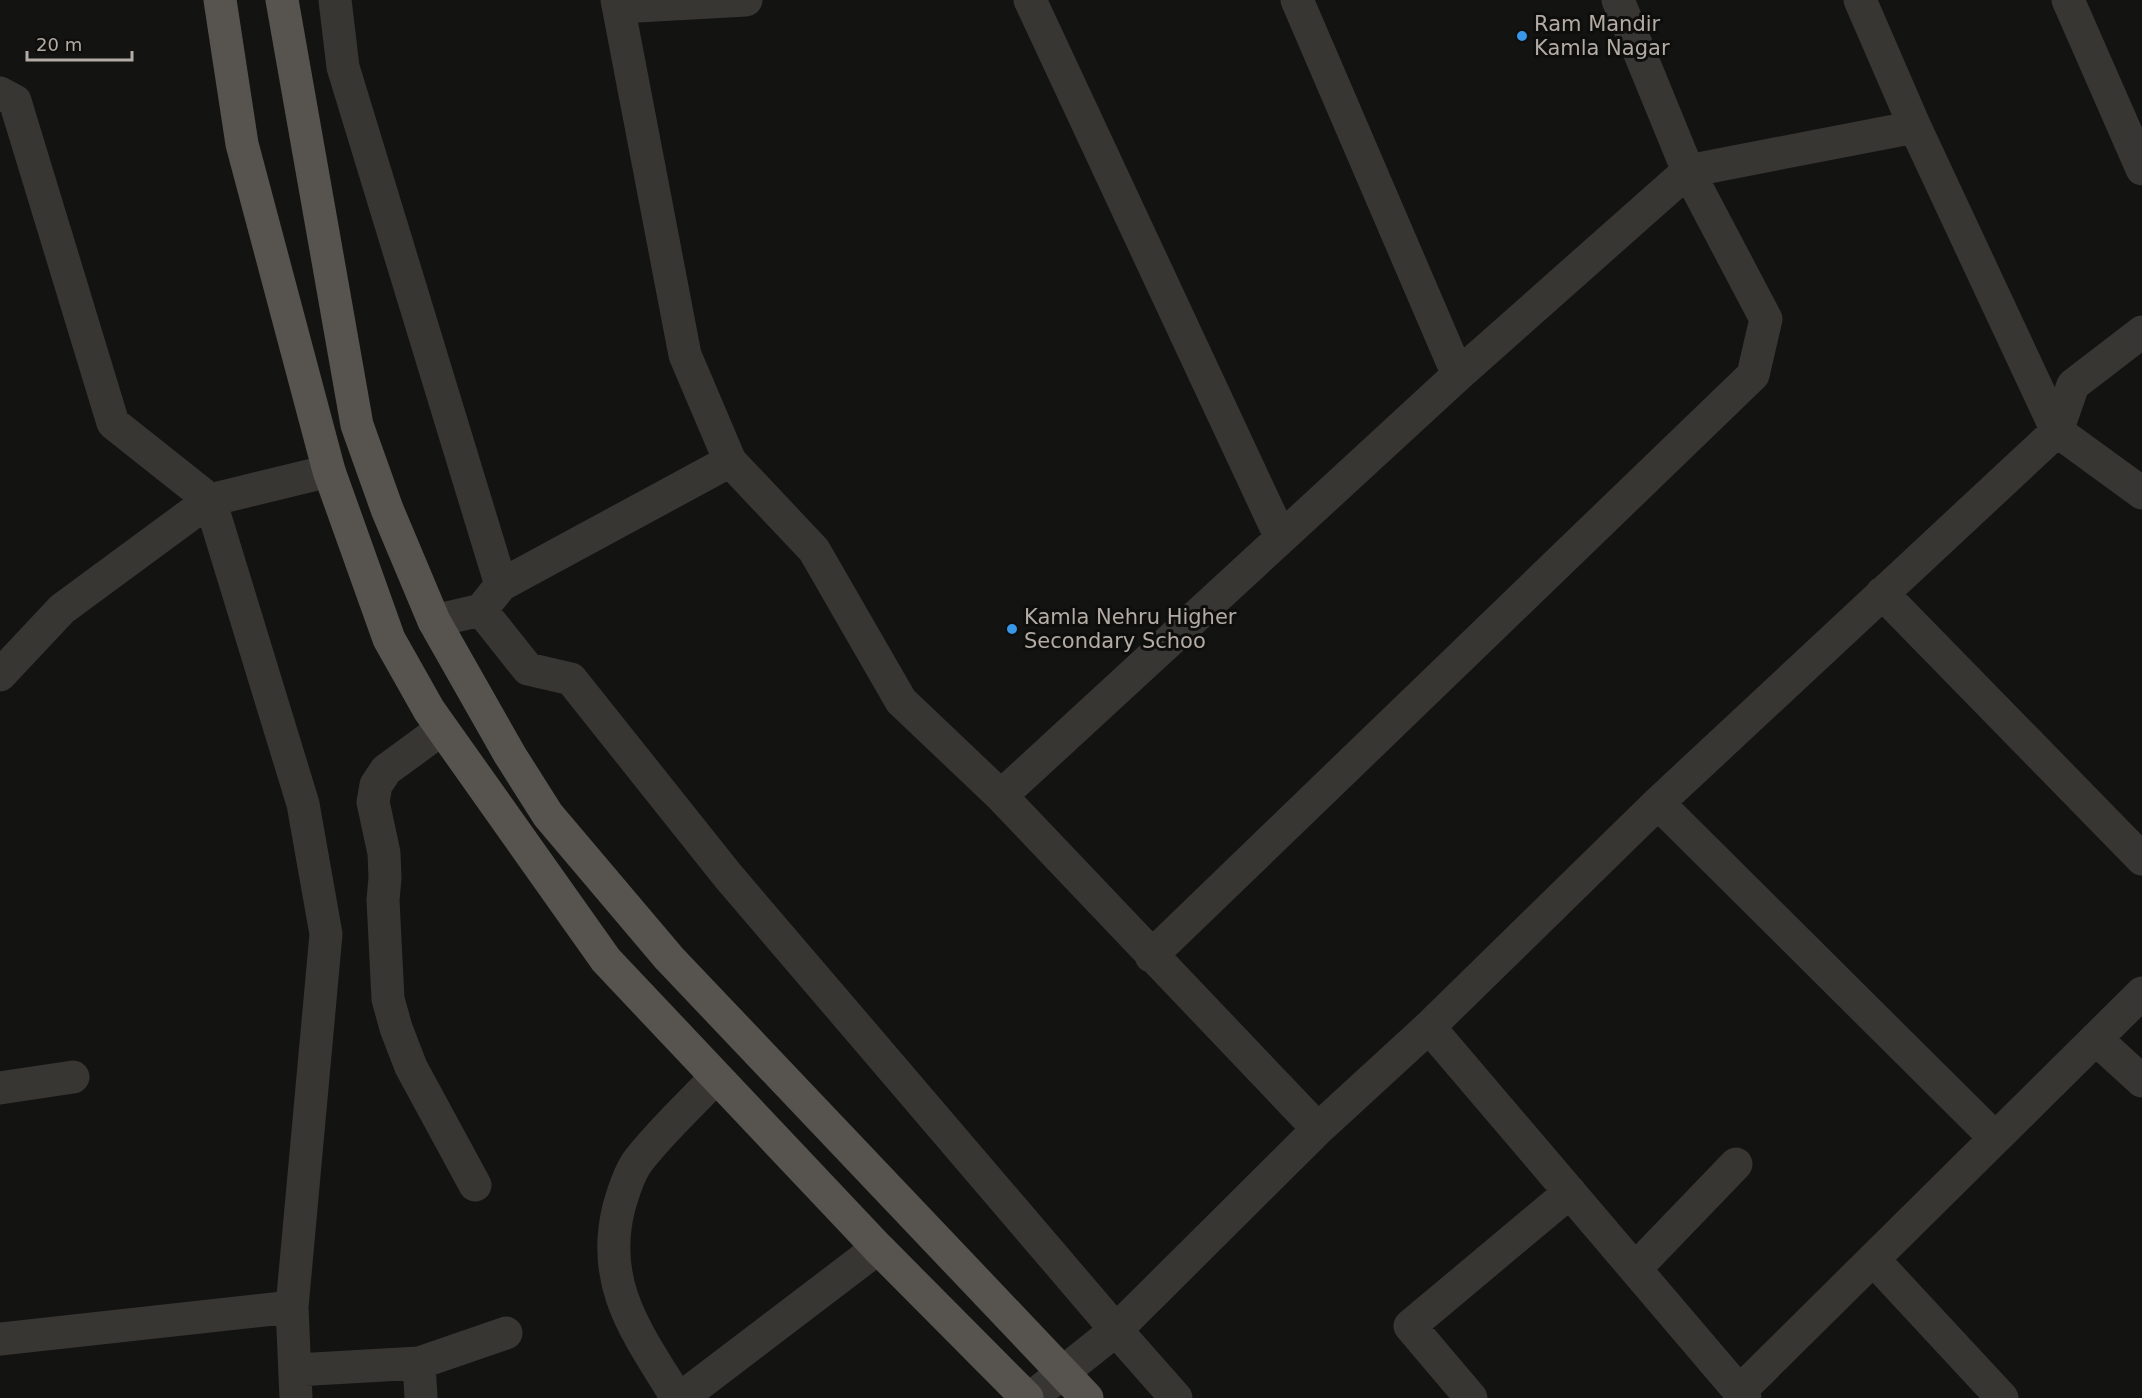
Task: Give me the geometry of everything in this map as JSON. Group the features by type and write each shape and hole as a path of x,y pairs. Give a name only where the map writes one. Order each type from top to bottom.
{"main road":[{"path":"220,0 242,144 329,471 389,639 429,710 606,960 878,1248 1029,1398"},
{"path":"282,0 357,425 387,509 434,621 510,754 542,805 595,872 669,958 1087,1398"}],"street":[{"path":"335,0 343,67 501,585"},
{"path":"746,0 618,4 685,355 730,461 814,550 901,701 1000,796 1318,1129"},
{"path":"1030,0 1281,537"},
{"path":"1297,0 1458,375"},
{"path":"1151,956 1753,375 1766,319 1688,171 1618,0"},
{"path":"1860,0 1915,127 2057,431 2142,494"},
{"path":"2068,0 2142,169"},
{"path":"0,93 15,101 113,423 210,500 303,804 326,933 292,1308 296,1384 419,1363 506,1333"},
{"path":"1000,796 1458,375 1688,171 1915,127"},
{"path":"1029,1398 1116,1330 1318,1129 1430,1027 1658,803 2057,431 2073,385 2142,332"},
{"path":"434,621 481,610 501,585 730,461"},
{"path":"0,675 62,609 210,500 329,471"},
{"path":"1882,593 2142,859"},
{"path":"481,610 528,669 571,679 728,876 1176,1398"},
{"path":"442,729 386,770 376,785 373,802 384,853 383,900 388,999 411,1067 475,1185"},
{"path":"1658,803 1995,1138"},
{"path":"1430,1027 1742,1395 1873,1259 2142,993"},
{"path":"2096,1039 2142,1081"},
{"path":"0,1088 74,1077"},
{"path":"716,1077 636,1163 622,1196 615,1222 618,1292 628,1317 679,1398 878,1248"},
{"path":"1635,1269 1736,1164"},
{"path":"1472,1398 1410,1326 1570,1192"},
{"path":"1873,1259 2002,1398"},
{"path":"0,1338 292,1308"},
{"path":"419,1363 421,1398"}],"place":[{"name":"Ram Mandir Kamla Nagar","path":"1522,36"},
{"name":"Kamla Nehru Higher Secondary Schoo","path":"1012,629"}]}
